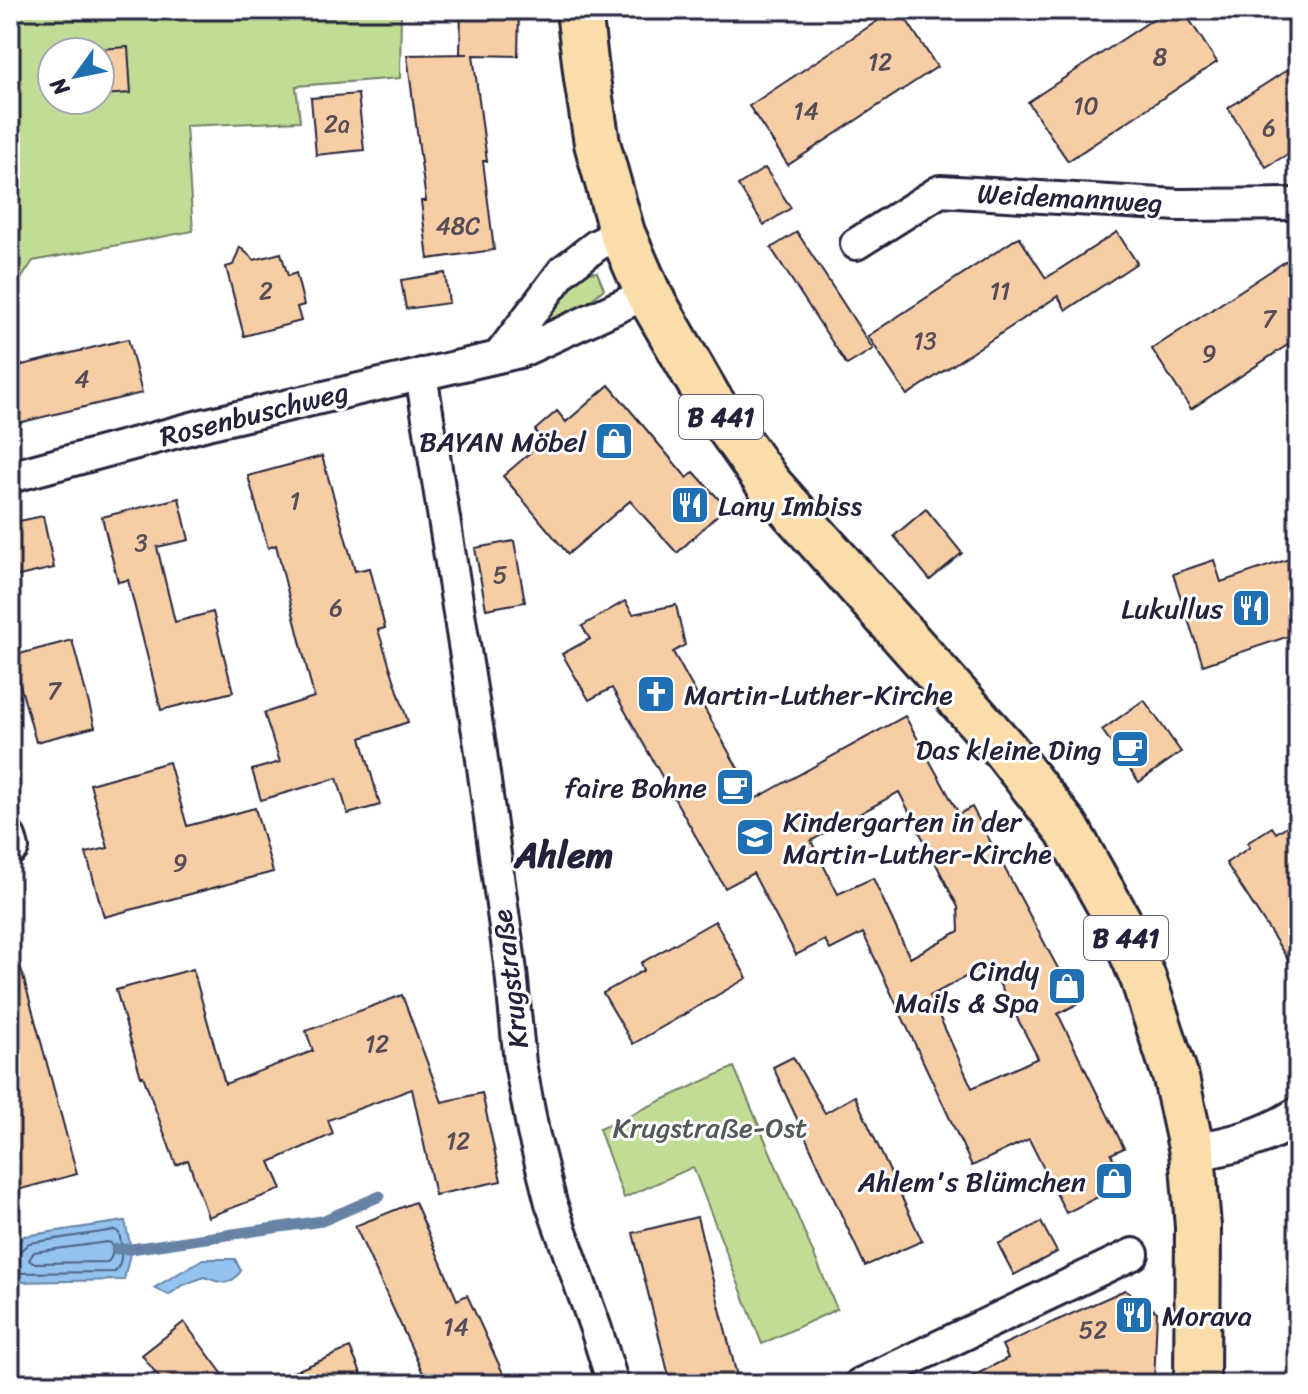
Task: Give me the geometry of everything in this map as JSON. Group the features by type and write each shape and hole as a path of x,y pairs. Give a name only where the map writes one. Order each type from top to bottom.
{"main road":[{"name":"B 441","path":"579,10 597,143 622,233 648,293 709,399 768,483 1005,750 1067,829 1118,920 1143,978 1176,1078 1192,1152 1198,1227 1197,1384"}],"street":[{"name":"Weidemannweg","path":"856,244 940,191 1178,205 1298,204"},
{"path":"499,356 563,271 597,245 622,233"},
{"name":"Rosenbuschweg","path":"10,477 207,424 520,352 648,293"},
{"name":"Krugstraße","path":"421,374 482,760 511,971 520,1063 551,1203 613,1384"},
{"path":"1192,1152 1234,1145 1283,1126 1298,1116"},
{"path":"860,1384 1133,1254"}],"green space":[{"path":"10,10 401,10 400,78 296,86 300,121 186,126 193,231 33,261 10,296"},
{"path":"597,272 604,289 586,304 530,337 565,289 581,274"},
{"name":"Krugstraße-Ost","path":"734,1067 837,1309 762,1344 693,1167 624,1198 599,1129"}],"water":[{"path":"125,1221 131,1249 124,1280 14,1282 10,1251 24,1236"},
{"path":"203,1259 235,1259 241,1271 229,1282 204,1277 181,1286 169,1295 154,1288"}],"building":[{"path":"461,10 519,10 518,56 473,55 487,161 483,161 494,250 428,259 421,201 426,201 407,55 468,54 460,54"},
{"path":"894,10 900,10 937,67 788,165 749,106"},
{"path":"1167,10 1183,10 1217,62 1068,161 1028,102"},
{"path":"128,47 131,93 116,94 116,48"},
{"path":"1298,63 1298,148 1266,167 1228,108"},
{"path":"358,94 364,150 316,155 311,98"},
{"path":"765,168 791,208 764,225 738,185"},
{"path":"797,232 873,349 847,365 771,248"},
{"path":"1117,232 1137,263 1066,310 1058,296 907,395 868,336 1019,237 1046,278"},
{"path":"240,247 254,260 281,253 288,276 296,273 304,305 297,307 301,321 244,336 226,267 233,265"},
{"path":"1298,253 1298,338 1191,409 1152,349"},
{"path":"445,273 449,303 406,309 401,280"},
{"path":"128,339 142,393 10,425 10,368"},
{"path":"609,385 687,478 694,472 726,507 677,553 630,501 568,554 503,476 544,441 535,430 557,411 566,422"},
{"path":"322,456 355,571 370,568 385,628 378,630 408,722 361,738 380,805 348,814 337,778 261,800 252,770 280,762 264,713 314,697 276,545 268,548 248,476"},
{"path":"179,498 189,540 157,547 175,622 213,612 233,692 161,710 128,580 118,582 102,517"},
{"path":"926,509 962,553 930,580 894,536"},
{"path":"43,516 54,568 10,578 10,523"},
{"path":"514,541 525,602 486,609 475,548"},
{"path":"1298,556 1298,633 1203,665 1173,574 1214,560 1221,582"},
{"path":"625,601 633,614 676,605 685,645 673,652 755,799 905,716 959,814 972,807 1077,1004 1058,1014 1124,1148 1111,1154 1126,1183 1066,1213 1029,1139 972,1166 863,933 830,950 825,940 796,955 753,873 725,888 612,688 589,700 562,654 590,639 582,626","holes":["899,792 958,907 959,931 910,958 873,878 838,894 811,841","989,964 1038,1058 972,1088 930,996"]},
{"path":"72,640 95,727 36,742 12,656"},
{"path":"1144,700 1181,752 1139,782 1102,730"},
{"path":"169,762 187,826 255,808 273,872 104,917 86,853 108,848 90,784"},
{"path":"1298,819 1298,975 1226,863 1250,847 1247,843 1272,827 1276,833"},
{"path":"715,921 747,978 633,1044 603,993 644,970 641,963"},
{"path":"19,961 77,1174 10,1192 10,962"},
{"path":"193,969 225,1084 313,1051 306,1031 402,995 442,1102 482,1093 501,1181 435,1195 412,1089 328,1120 333,1134 270,1162 282,1189 208,1217 188,1160 176,1165 141,1077 116,990"},
{"path":"793,1057 825,1113 855,1096 922,1241 865,1266 773,1067"},
{"path":"415,1202 457,1300 467,1295 508,1384 428,1384 355,1226"},
{"path":"697,1217 739,1384 671,1384 633,1233"},
{"path":"1041,1222 1057,1252 1014,1275 998,1244"},
{"path":"1125,1290 1157,1312 1154,1384 958,1384 1008,1358 1002,1345"},
{"path":"184,1322 230,1384 164,1384 142,1355"},
{"path":"350,1348 366,1384 265,1384"}],"waterway":[{"path":"116,1249 322,1221 380,1196"}],"place":[{"name":"BAYAN Möbel","path":"614,441"},
{"name":"Lany Imbiss","path":"690,505"},
{"name":"Lukullus","path":"1251,608"},
{"name":"Martin-Luther-Kirche","path":"656,694"},
{"name":"Das kleine Ding","path":"1130,749"},
{"name":"faire Bohne","path":"735,787"},
{"name":"Kindergarten in der Martin-Luther-Kirche","path":"755,837"},
{"name":"Cindy Mails & Spa","path":"1067,986"},
{"name":"Ahlem's Blümchen","path":"1114,1181"},
{"name":"Morava","path":"1134,1315"}],"district":[{"name":"Ahlem","path":"564,855"}]}
